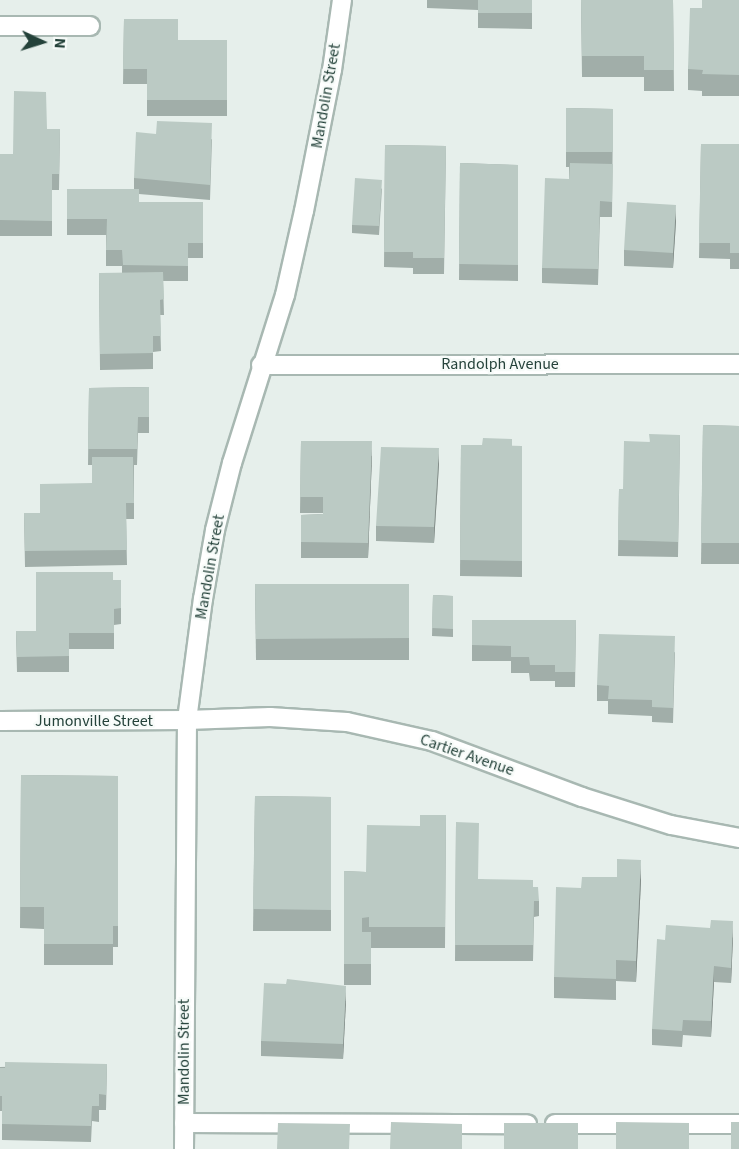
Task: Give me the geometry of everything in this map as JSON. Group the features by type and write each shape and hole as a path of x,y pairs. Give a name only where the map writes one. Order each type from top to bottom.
{"street":[{"name":"Mandolin Street","path":"184,1149 187,720 215,530 261,364 285,295 332,70 342,0"},
{"path":"0,26 90,26"},
{"name":"Randolph Avenue","path":"261,364 739,364"},
{"name":"Cartier Avenue","path":"187,720 270,717 346,722 432,741 582,797 671,825 739,838"},
{"name":"Jumonville Street","path":"0,721 187,720"},
{"path":"184,1123 739,1124"}],"building":[{"path":"478,0 532,0 532,13 478,13"},
{"path":"581,0 673,0 674,70 644,70 644,56 582,56"},
{"path":"702,0 739,0 739,75 702,74 703,70 688,69 690,8 702,8"},
{"path":"124,19 178,19 178,40 227,40 227,100 147,100 147,69 123,69"},
{"path":"14,91 46,92 47,129 60,129 59,174 52,174 52,221 0,220 0,154 13,154"},
{"path":"566,108 613,109 613,152 566,152"},
{"path":"157,121 212,123 210,185 134,178 136,132 156,134"},
{"path":"701,144 739,144 739,253 730,253 730,243 699,243"},
{"path":"385,145 446,146 444,258 413,258 413,252 384,252"},
{"path":"460,163 518,165 518,265 459,264"},
{"path":"570,163 613,164 612,202 600,201 598,269 542,268 545,178 569,179"},
{"path":"355,178 382,180 379,226 352,225"},
{"path":"67,189 139,189 139,202 203,202 203,243 188,243 188,266 123,265 122,250 106,250 107,219 67,219"},
{"path":"627,202 676,205 673,253 624,250"},
{"path":"163,272 164,299 160,300 161,336 153,336 153,353 100,354 99,273"},
{"path":"149,387 149,417 138,417 137,449 88,449 89,388"},
{"path":"703,425 739,426 739,543 701,543"},
{"path":"649,434 680,435 678,542 618,540 619,489 623,489 624,441 650,442"},
{"path":"483,438 512,439 512,446 522,446 522,561 460,560 461,445 482,445"},
{"path":"301,441 372,441 368,543 301,542 301,515 323,514 323,497 300,497"},
{"path":"381,447 439,448 434,527 376,526"},
{"path":"92,457 133,457 134,503 126,503 127,550 25,551 24,513 40,513 40,484 92,483"},
{"path":"36,572 113,572 113,580 121,580 121,608 114,609 114,633 69,633 69,656 17,657 16,631 36,631"},
{"path":"255,584 409,584 409,638 256,639"},
{"path":"433,595 453,596 453,629 432,628"},
{"path":"472,620 576,620 575,672 555,672 555,665 530,665 529,657 511,657 511,646 472,645"},
{"path":"599,634 675,636 673,708 652,707 652,700 608,699 609,686 597,685"},
{"path":"21,775 118,776 118,926 113,926 113,944 44,944 44,907 20,907"},
{"path":"255,796 331,797 331,910 253,909"},
{"path":"420,815 446,815 445,927 369,927 369,917 362,918 362,932 371,932 371,964 344,964 344,871 366,872 367,825 420,826"},
{"path":"456,822 479,823 478,879 533,880 533,887 538,887 539,901 534,901 533,945 455,945"},
{"path":"617,859 641,860 636,961 616,960 616,979 554,977 556,887 581,888 582,877 617,877"},
{"path":"711,920 733,921 731,968 714,966 711,1021 683,1020 682,1031 652,1029 657,939 665,940 666,925 710,928"},
{"path":"287,979 346,986 343,1044 261,1041 264,983 286,984"},
{"path":"5,1062 107,1064 106,1095 99,1094 99,1106 92,1106 91,1126 2,1124 0,1068 5,1068"},
{"path":"391,1122 462,1124 462,1149 390,1149"},
{"path":"616,1122 689,1123 689,1149 616,1149"},
{"path":"731,1122 739,1122 739,1149 731,1149"},
{"path":"278,1123 350,1124 349,1149 277,1149"},
{"path":"504,1123 578,1123 578,1149 504,1149"}]}
